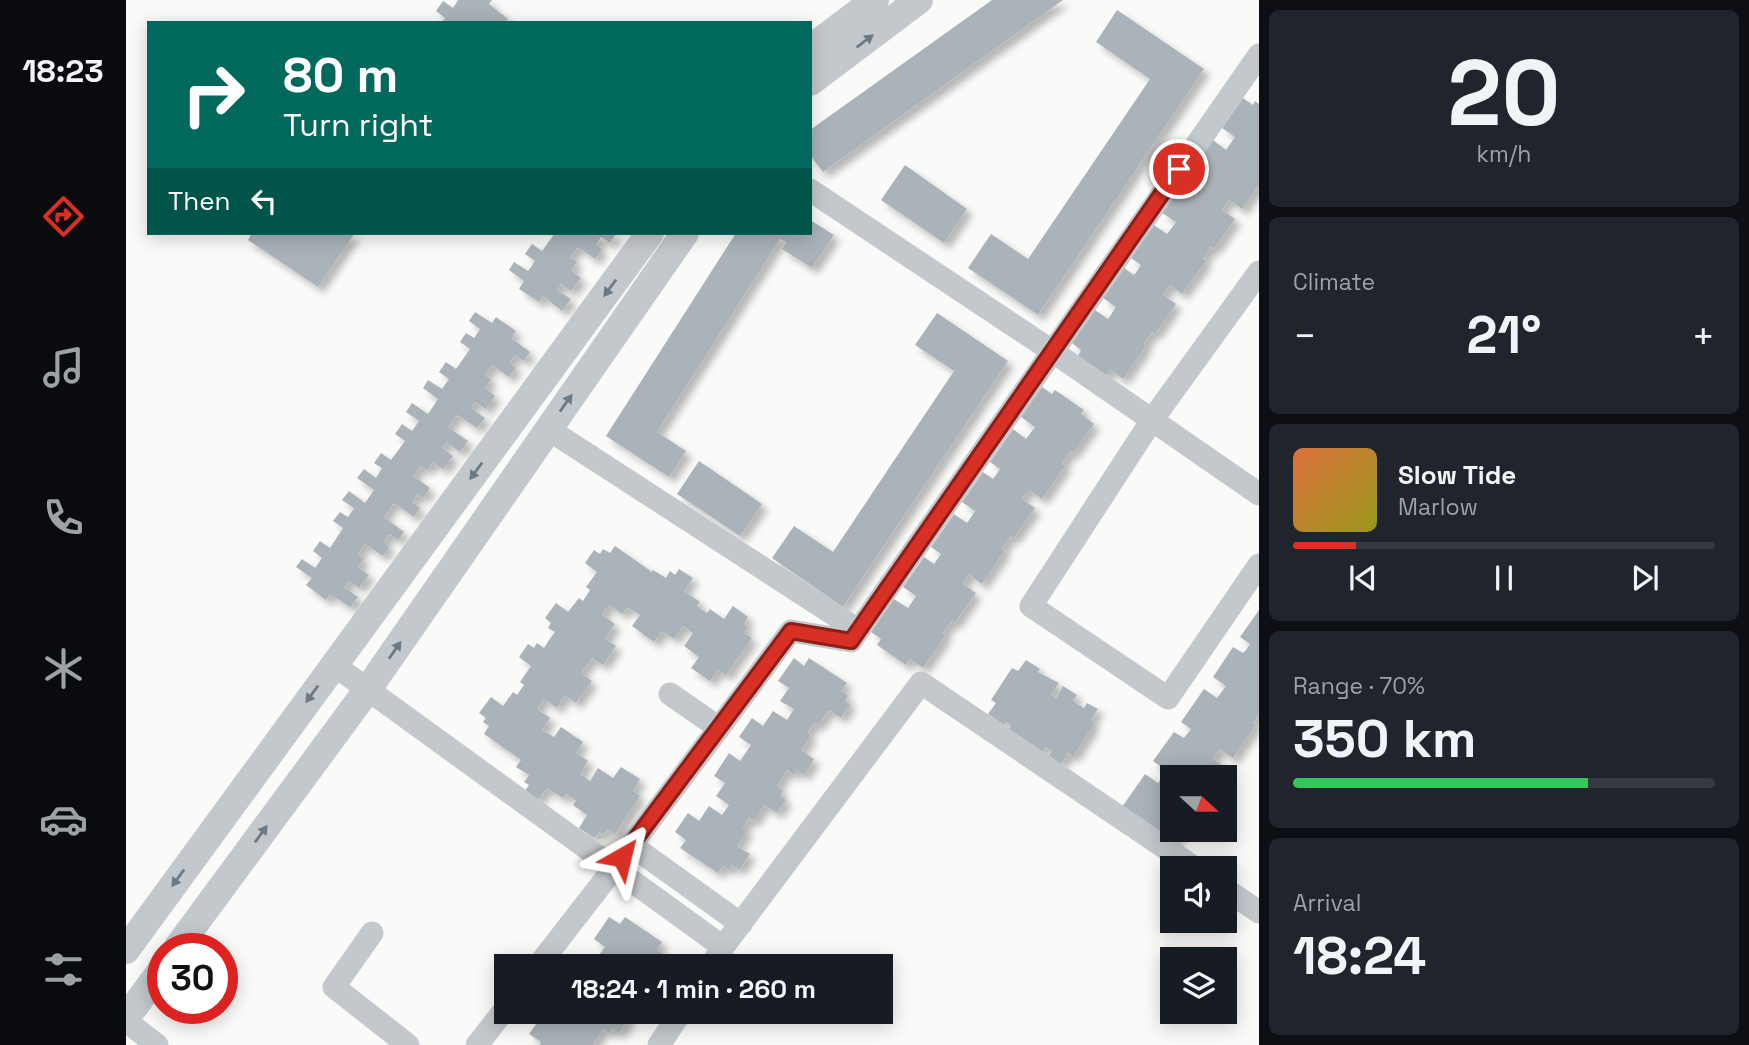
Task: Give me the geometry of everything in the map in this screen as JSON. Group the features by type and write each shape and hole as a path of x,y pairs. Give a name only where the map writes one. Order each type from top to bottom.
{"street":[{"path":"812,47 875,0"},
{"path":"812,80 919,0"},
{"path":"547,954 791,631 851,641 1259,55"},
{"path":"812,191 1052,351 1259,494"},
{"path":"126,950 649,235"},
{"path":"188,933 368,689 684,235"},
{"path":"1259,272 1152,420 1031,606 1168,698 1259,565"},
{"path":"548,429 859,630"},
{"path":"334,665 614,868 714,954"},
{"path":"719,954 921,683 1177,856"},
{"path":"670,694 719,728"},
{"path":"631,845 741,924"},
{"path":"1237,897 1259,912"},
{"path":"372,933 334,987 408,1045"},
{"path":"147,990 126,1020 157,1045"},
{"path":"477,1045 494,1023"},
{"path":"659,1045 673,1024"}],"building":[{"path":"458,0 492,0 489,4 508,19 443,21 445,18 436,11 443,1 453,8"},
{"path":"992,0 1063,0 823,172 812,158 812,129"},
{"path":"1117,10 1204,69 1038,315 968,268 991,234 1028,259 1150,79 1096,42"},
{"path":"1243,98 1253,105 1255,101 1259,104 1259,185 1242,209 1229,200 1222,210 1235,219 1214,249 1211,247 1203,259 1206,261 1182,294 1170,285 1163,295 1176,304 1155,334 1152,332 1144,344 1146,346 1123,379 1111,370 1106,376 1078,356 1081,350 1072,343 1095,310 1108,319 1116,307 1103,298 1124,268 1134,275 1137,271 1141,265 1131,258 1154,225 1167,234 1176,222 1162,213 1183,183 1193,190 1200,180 1190,173 1213,140 1226,150 1235,137 1222,128"},
{"path":"905,165 967,209 944,243 881,200"},
{"path":"812,221 834,235 812,268 782,249 786,242 780,239 657,432 686,451 669,477 606,436 735,235 812,235"},
{"path":"251,235 354,235 318,287 248,240"},
{"path":"554,235 615,235 610,243 601,237 596,245 602,249 595,259 578,247 570,257 577,262 571,270 581,278 571,291 561,284 557,290 571,299 562,311 543,296 539,302 519,289 524,281 509,270 514,262 528,271 535,261 525,254 532,244 542,251"},
{"path":"475,312 492,323 496,317 516,331 511,338 530,352 524,361 515,355 510,363 516,368 509,377 492,365 485,375 491,380 485,388 495,396 486,409 475,402 471,408 485,418 477,428 457,415 448,427 468,441 460,452 446,442 442,448 453,456 443,469 433,462 427,470 421,466 413,476 430,488 423,498 418,494 412,502 420,508 414,517 394,503 384,517 404,532 398,540 389,534 384,542 389,547 383,556 365,544 358,554 364,559 358,567 369,575 359,588 349,581 344,587 358,597 350,607 330,594 326,600 306,585 312,578 296,567 302,559 315,568 322,558 313,551 320,541 330,548 343,528 333,521 340,512 348,517 354,508 342,500 349,491 365,503 374,490 357,478 364,469 376,478 382,468 374,463 381,453 391,460 405,441 395,434 402,424 412,431 419,421 406,412 412,403 428,414 438,399 423,388 428,380 442,389 449,379 439,372 446,362 456,369 470,349 460,342 466,333 474,338 480,329 469,321"},
{"path":"937,313 1008,361 843,607 772,558 794,526 833,552 954,371 915,345"},
{"path":"1042,387 1052,394 1055,390 1084,410 1081,414 1094,424 1073,453 1070,451 1062,464 1065,466 1042,499 1029,490 1024,495 1022,499 1035,508 1014,538 1011,536 1002,548 1005,550 982,584 969,574 963,584 976,593 955,623 952,621 943,633 946,635 923,668 910,659 906,665 877,645 881,639 871,632 894,599 908,608 916,596 903,587 924,557 934,564 941,554 931,547 954,514 967,523 975,511 962,502 983,472 993,479 996,475 1000,469 990,462 1013,429 1026,439 1035,427 1021,417"},
{"path":"699,461 762,504 740,536 677,494"},
{"path":"615,546 652,572 653,570 666,578 670,571 675,575 679,569 693,578 684,591 700,602 697,606 707,613 710,609 724,619 733,606 748,617 744,624 748,627 744,633 752,638 726,675 718,670 710,681 691,668 699,657 684,646 693,633 683,626 674,639 662,631 654,642 632,626 640,615 627,607 622,614 609,605 602,615 615,624 605,639 616,646 603,665 592,658 581,673 592,681 576,703 565,695 557,708 544,699 537,709 550,718 542,730 554,737 561,727 583,742 576,753 588,761 580,774 590,781 598,768 613,778 621,767 640,779 633,791 640,796 615,834 608,829 603,835 599,832 594,838 579,828 587,815 573,805 576,801 566,794 563,798 547,788 538,800 525,791 529,785 524,782 529,775 516,767 521,760 484,734 489,726 483,722 486,718 479,713 491,697 503,706 513,692 517,695 524,685 520,682 531,666 519,657 528,644 534,648 537,643 544,648 555,632 548,628 551,623 545,618 556,603 568,612 579,598 583,601 590,590 586,587 597,572 585,563 594,550 600,554 603,549 610,553"},
{"path":"1259,610 1259,714 1253,723 1256,725 1233,758 1220,749 1213,759 1222,765 1160,766 1153,761 1174,732 1184,738 1191,729 1181,722 1204,689 1217,698 1226,686 1213,677 1233,647 1243,653 1246,650 1250,644 1240,637"},
{"path":"794,658 804,666 809,658 847,683 841,691 848,696 845,701 850,704 841,718 829,710 818,725 814,723 807,733 811,736 801,750 814,759 804,775 797,770 794,775 787,770 777,786 783,791 780,796 786,800 777,813 764,805 754,821 749,818 743,828 747,831 737,846 750,854 739,870 732,865 729,870 723,866 718,873 680,848 686,840 675,832 688,813 699,821 709,806 722,815 729,805 716,796 725,783 714,776 729,753 740,761 751,745 739,737 752,718 763,726 773,711 787,720 794,709 780,701 789,688 778,681"},
{"path":"1026,660 1040,669 1038,672 1059,683 1051,695 1056,698 1063,686 1077,695 1073,701 1084,708 1087,703 1098,709 1091,720 1094,724 1073,757 1068,753 1061,764 1049,756 1052,751 1046,747 1042,753 1008,730 1011,726 1006,722 1004,725 988,714 996,703 991,700 1012,668 1018,671"},
{"path":"1145,774 1158,783 1160,780 1160,834 1122,807"},
{"path":"609,917 620,924 625,917 662,942 657,950 663,954 600,954 605,947 594,939"},
{"path":"536,1024 626,1024 619,1033 612,1029 609,1033 603,1029 593,1045 539,1045 541,1042 529,1034"}],"route":[{"path":"622,857 791,631 851,641 1179,169"}]}
